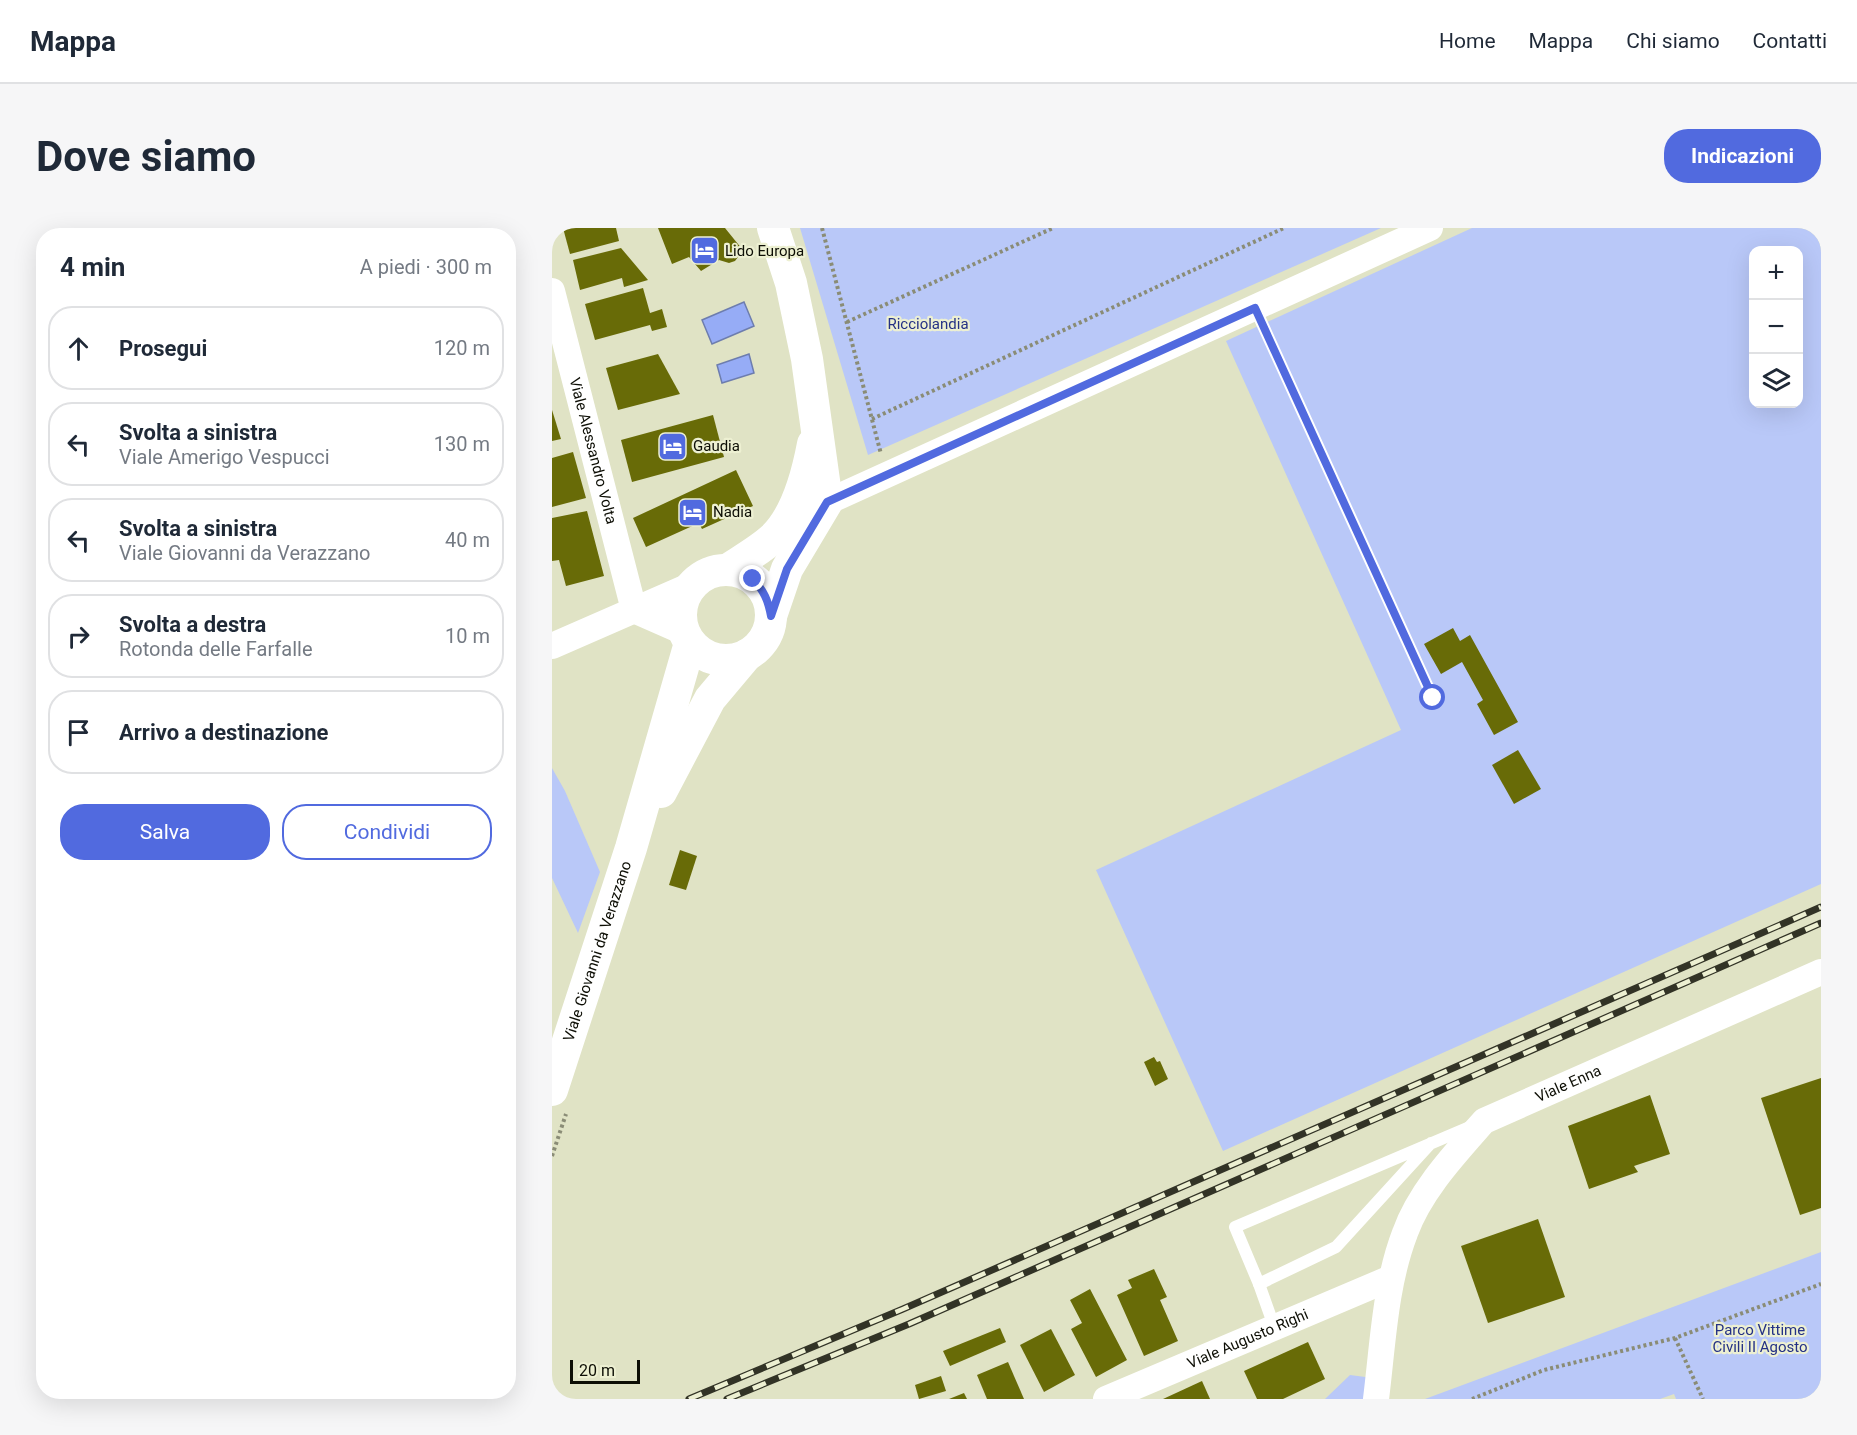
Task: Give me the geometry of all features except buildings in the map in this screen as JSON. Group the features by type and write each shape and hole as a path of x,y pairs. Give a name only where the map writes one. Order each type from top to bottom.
{"street":[{"path":"773,228 792,284 807,359 815,432 827,502"},
{"path":"634,610 687,638 702,654 716,659 732,660 747,655 764,639 787,569 827,502 1430,228"},
{"name":"Viale Alessandro Volta","path":"552,291 634,610"},
{"path":"552,646 694,584 704,576 727,570 773,538 791,513 809,467 815,432"},
{"path":"727,570 747,576 763,589 769,602 771,616"},
{"path":"687,638 682,606 694,584"},
{"name":"Viale Giovanni da Verazzano","path":"559,1101 631,848 687,638"},
{"name":"Viale Giovanni da Verazzano","path":"631,848 710,699 747,655"},
{"name":"Viale Enna","path":"1376,1399 1391,1278 1406,1230 1425,1196 1450,1160 1484,1121 1821,972"},
{"name":"Viale Augusto Righi","path":"1106,1399 1391,1278"}],"lane":[{"path":"1255,308 1433,698"},
{"path":"1274,1326 1235,1227 1484,1121"},
{"path":"1259,1284 1336,1247 1431,1143"}],"path":[{"path":"822,228 887,476"},
{"path":"847,322 1053,228"},
{"path":"872,419 1284,228"},
{"path":"552,1156 559,1101"},
{"path":"1472,1399 1544,1370 1675,1338 1821,1284"},
{"path":"1675,1338 1703,1399"}],"green space":[{"name":"Ricciolandia","path":"800,228 1381,228 868,455"},
{"path":"1472,228 1821,228 1821,884 1223,1151 1096,870 1401,730 1226,341"},
{"path":"552,768 565,791 600,872 578,933 552,878"},
{"name":"Parco Vittime Civili II Agosto","path":"1821,1252 1821,1399 1676,1399 1674,1394 1660,1399 1425,1399"},
{"path":"1350,1375 1373,1378 1369,1399 1325,1399"}],"shaded area":[{"path":"744,302 754,326 712,344 702,320"},
{"path":"749,354 754,373 722,383 717,365"}],"railway":[{"path":"689,1399 903,1309 1821,907"},
{"path":"727,1399 909,1324 1821,923"}],"place":[{"name":"Lido Europa","path":"704,251"},
{"name":"Gaudia","path":"672,446"},
{"name":"Nadia","path":"692,512"}],"route":[{"path":"753,579 763,589 769,602 771,616 787,569 827,502 1255,308 1433,698"}]}
